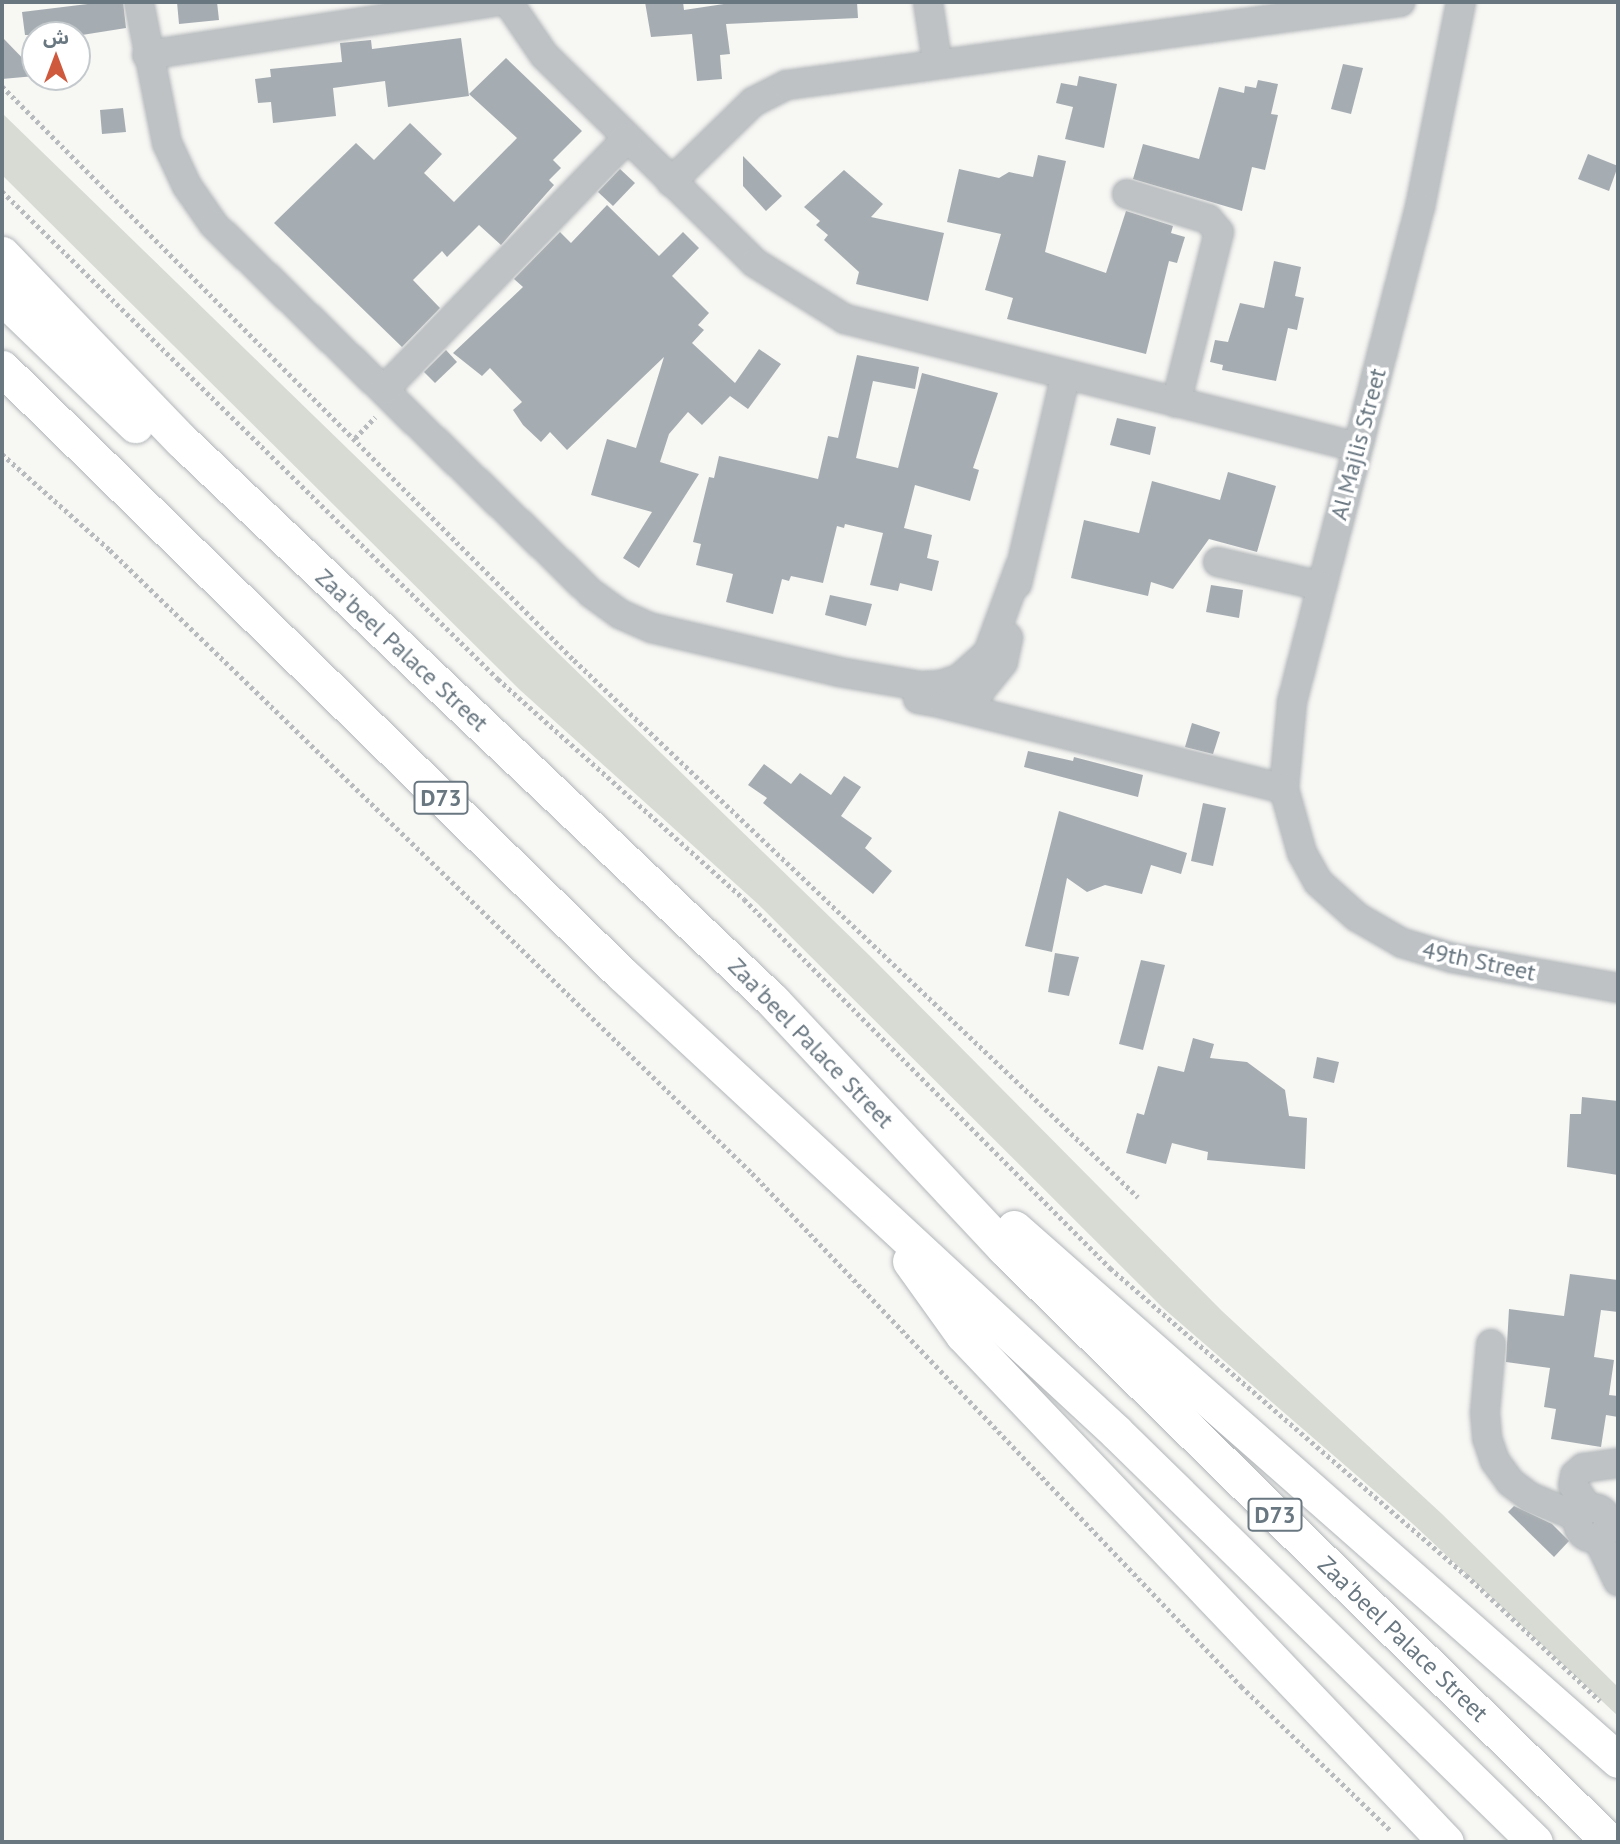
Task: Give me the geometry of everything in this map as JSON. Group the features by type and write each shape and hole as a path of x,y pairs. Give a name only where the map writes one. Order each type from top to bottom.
{"main road":[{"name":"Zaa'beel Palace Street","path":"2,254 181,440 373,625 591,826 773,1001 1095,1339 1610,1842"},
{"path":"2,297 138,428 158,437 181,440"},
{"name":"D73","path":"2,368 41,410 622,974 1116,1432 1535,1842"},
{"path":"2,393 41,410"},
{"path":"945,1183 994,1212 1099,1301 1618,1760"},
{"path":"887,1222 963,1335 1446,1842"}],"street":[{"path":"139,2 147,55 167,144 200,206 214,225 591,593 620,614 652,628 839,672 921,687 959,679 988,653 1020,566"},
{"path":"147,55 495,2"},
{"path":"509,2 544,55 755,263 845,319 1065,377 1357,447"},
{"path":"928,2 937,61"},
{"path":"671,182 753,102 787,85 937,61 1400,2"},
{"name":"Al Majlis Street","path":"1318,882 1290,822 1284,789 1293,702 1420,206 1461,2"},
{"path":"384,390 627,138"},
{"path":"1127,194 1208,219 1219,232 1176,403"},
{"path":"941,703 979,692 998,671 1007,643 1020,566 1065,377"},
{"path":"1218,562 1321,586"},
{"path":"839,672 941,703 1284,789"},
{"name":"49th Street","path":"1318,882 1357,917 1402,943 1452,958 1618,988"},
{"path":"1491,1344 1485,1413 1487,1438 1495,1461 1530,1497 1588,1521"},
{"path":"1618,1463 1583,1468 1575,1475 1573,1485 1618,1581"}],"path":[{"path":"2,86 574,660 1138,1197"},
{"path":"2,191 498,679 744,899 1110,1268 1466,1575 1608,1709"},
{"path":"2,454 110,550 752,1173 1241,1686 1393,1833"}],"shaded area":[{"path":"2,113 869,955 1222,1311 1442,1514 1618,1687 1618,1716 1413,1524 1163,1308 758,904 520,690 2,175"}],"building":[{"path":"123,2 126,28 91,34 91,21 23,21 22,12"},
{"path":"177,2 217,2 219,20 179,24"},
{"path":"645,2 683,2 684,10 737,2 857,2 858,18 726,24 730,54 720,55 722,79 697,81 692,34 651,37"},
{"path":"2,37 21,57 21,77 2,79"},
{"path":"461,38 469,96 388,107 385,81 333,88 336,116 273,123 271,102 258,103 255,79 271,77 270,69 342,62 340,43 371,40 372,49"},
{"path":"506,58 582,131 553,160 561,168 549,180 554,185 501,245 479,225 447,257 442,251 413,280 440,308 402,347 274,223 356,143 374,160 410,123 442,154 424,173 454,202 517,138 469,94"},
{"path":"1343,64 1363,68 1351,114 1331,109"},
{"path":"1079,76 1117,84 1104,148 1065,139 1073,107 1056,103 1061,83 1077,86"},
{"path":"1258,80 1278,84 1271,114 1278,115 1265,170 1252,167 1242,211 1133,179 1143,144 1199,159 1219,87 1244,93 1245,86 1256,88"},
{"path":"123,108 126,132 102,134 100,110"},
{"path":"1588,154 1618,166 1609,191 1578,179"},
{"path":"1038,155 1066,161 1045,252 1106,273 1126,211 1173,226 1171,233 1185,237 1177,263 1169,261 1146,354 1007,319 1013,298 985,290 1001,234 947,222 959,169 999,178 1009,172 1033,177"},
{"path":"743,156 782,196 766,211 743,186"},
{"path":"620,169 635,183 613,206 598,192"},
{"path":"844,170 883,204 871,217 944,233 928,301 856,284 859,272 824,240 828,235 816,225 820,221 804,207"},
{"path":"607,205 659,256 683,232 699,248 672,276 709,313 698,325 704,330 692,343 735,383 759,349 781,364 748,409 730,396 702,425 688,412 669,434 660,462 699,474 639,568 623,558 652,512 591,495 607,439 636,448 664,357 567,450 550,432 541,442 523,425 513,410 522,402 490,368 482,376 453,353 523,287 514,279 560,232 571,243"},
{"path":"1274,261 1301,267 1295,296 1304,298 1297,330 1288,328 1276,381 1222,370 1223,365 1210,362 1215,340 1228,342 1240,303 1264,308"},
{"path":"446,350 457,362 435,383 424,372"},
{"path":"857,355 919,367 915,389 873,381 856,458 898,468 922,373 998,393 973,468 979,470 970,501 915,485 904,528 932,535 927,558 939,561 932,591 900,583 898,591 870,585 883,533 845,524 844,528 837,526 823,583 791,576 789,581 782,579 773,614 726,602 733,574 696,565 701,544 693,542 709,477 714,478 719,456 818,479 828,436 838,438"},
{"path":"1117,418 1156,427 1150,455 1110,445"},
{"path":"1228,472 1276,486 1257,552 1209,539 1173,589 1151,582 1148,596 1071,578 1084,520 1139,533 1152,481 1220,500"},
{"path":"1211,585 1243,590 1239,618 1206,612"},
{"path":"830,595 872,604 866,626 825,615"},
{"path":"1192,723 1220,732 1213,754 1185,747"},
{"path":"1028,751 1073,761 1074,757 1143,775 1138,797 1024,767"},
{"path":"764,764 791,784 800,773 831,795 844,776 861,787 841,816 872,838 865,848 892,871 873,894 763,803 767,798 748,785"},
{"path":"1203,803 1226,808 1213,866 1191,861"},
{"path":"1059,811 1187,853 1181,874 1151,865 1142,894 1105,885 1087,892 1067,878 1052,952 1025,946"},
{"path":"1055,953 1079,957 1069,996 1048,992"},
{"path":"1141,960 1165,965 1143,1050 1119,1044"},
{"path":"1193,1038 1214,1044 1210,1058 1247,1062 1285,1090 1289,1116 1307,1118 1305,1169 1207,1160 1208,1152 1172,1143 1166,1164 1126,1153 1137,1113 1144,1115 1158,1066 1184,1072"},
{"path":"1317,1057 1339,1062 1334,1083 1313,1078"},
{"path":"1582,1097 1618,1101 1618,1175 1567,1167 1570,1114 1581,1114"},
{"path":"1570,1274 1618,1280 1618,1312 1601,1310 1594,1357 1614,1360 1609,1395 1618,1396 1618,1417 1606,1415 1601,1447 1551,1439 1556,1409 1544,1407 1550,1368 1506,1362 1509,1309 1564,1316"},
{"path":"1514,1506 1552,1524 1569,1541 1554,1557 1508,1512"}]}
